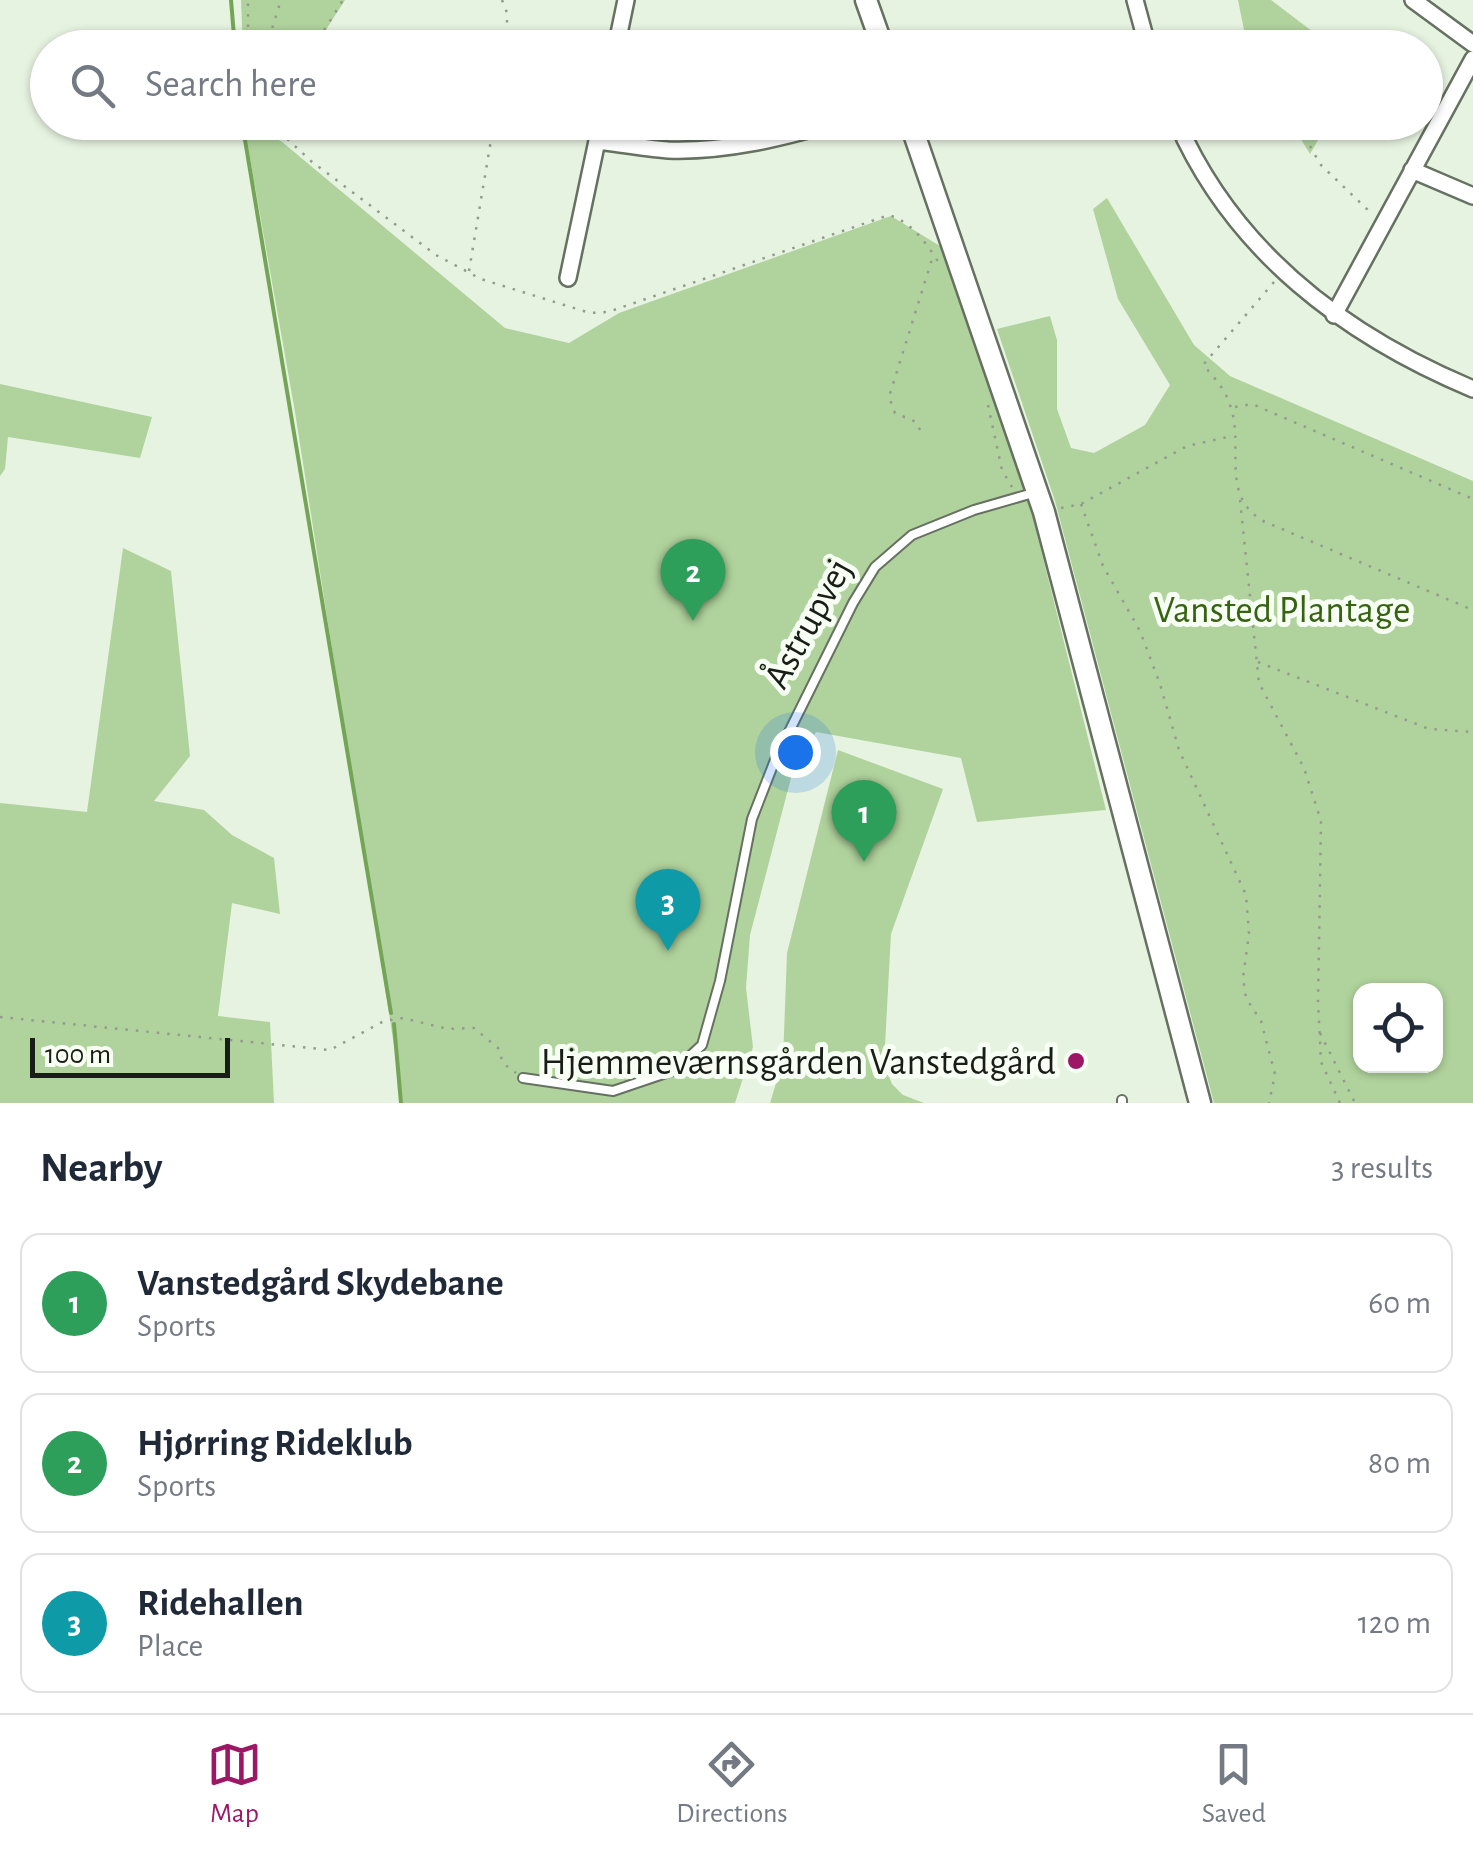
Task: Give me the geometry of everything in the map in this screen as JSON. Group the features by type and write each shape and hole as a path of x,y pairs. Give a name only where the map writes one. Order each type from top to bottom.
{"street":[{"path":"620,30 626,0"},
{"path":"866,0 877,30"},
{"path":"1135,0 1143,30"},
{"path":"1413,0 1473,44"},
{"path":"1443,114 1473,59"},
{"path":"568,278 598,140 666,150 712,149 773,140"},
{"path":"916,140 1033,500 1200,1103"},
{"path":"1186,140 1214,189 1282,272 1334,315 1387,349 1473,389"},
{"path":"1334,315 1428,140"},
{"path":"1412,170 1473,196"}],"lane":[{"name":"Åstrupvej","path":"523,1078 613,1091 675,1070 702,1044 720,981 752,819 775,760 852,603 875,567 912,535 974,510 1033,500"}],"path":[{"path":"248,0 248,30"},
{"path":"272,30 282,0"},
{"path":"324,30 343,0"},
{"path":"502,0 507,30"},
{"path":"288,140 311,162 436,255 469,272 590,313 608,312 889,215 920,237 945,276"},
{"path":"469,272 491,140"},
{"path":"1310,146 1320,164 1383,224"},
{"path":"920,430 916,422 895,413 889,397 934,255"},
{"path":"1282,272 1204,365 1232,408 1259,683 1304,768 1320,821 1321,1062 1340,1103"},
{"path":"986,396 1002,470 1033,500 1081,504 1187,446 1234,436"},
{"path":"1232,408 1252,404 1473,499"},
{"path":"1240,500 1263,521 1473,610"},
{"path":"1081,504 1103,566 1140,631 1179,750 1246,895 1246,998 1261,1021 1275,1074 1268,1103"},
{"path":"1256,661 1429,729 1473,732"},
{"path":"0,1017 330,1050 384,1021 403,1018 448,1029 474,1028 498,1048 503,1063 523,1078"},
{"path":"1319,1032 1355,1103"}],"green space":[{"path":"241,0 345,0 326,30 242,30"},
{"path":"1238,0 1271,0 1311,30 1244,30"},
{"path":"247,140 281,141 505,328 569,343 619,313 891,216 940,246 1031,510 1106,810 977,822 961,758 816,732 791,778 750,935 746,988 753,1047 735,1103 403,1103 295,412"},
{"path":"1301,140 1318,140 1310,154"},
{"name":"Vansted Plantage","path":"1107,198 1194,345 1230,376 1473,481 1473,1103 1214,1103 1055,501 997,329 1050,316 1057,340 1057,409 1071,448 1094,453 1145,425 1170,385 1118,299 1093,209"},
{"path":"0,384 152,417 140,458 8,437 5,469 0,476"},
{"path":"123,548 171,571 190,756 154,801 204,810 232,835 274,858 280,914 232,903 218,1016 270,1022 274,1103 0,1103 0,803 87,812"},
{"path":"838,750 943,789 891,934 884,1064 892,1084 903,1095 924,1103 770,1103 783,1060 787,953"}],"waterway":[{"path":"231,0 234,30"},
{"path":"245,140 391,1013"},
{"path":"394,1024 401,1103"}],"place":[{"name":"Hjørring Rideklub","path":"693,621"},
{"name":"Vanstedgård Skydebane","path":"864,862"},
{"name":"Ridehallen","path":"668,951"},
{"name":"Hjemmeværnsgården Vanstedgård","path":"1076,1061"}]}
